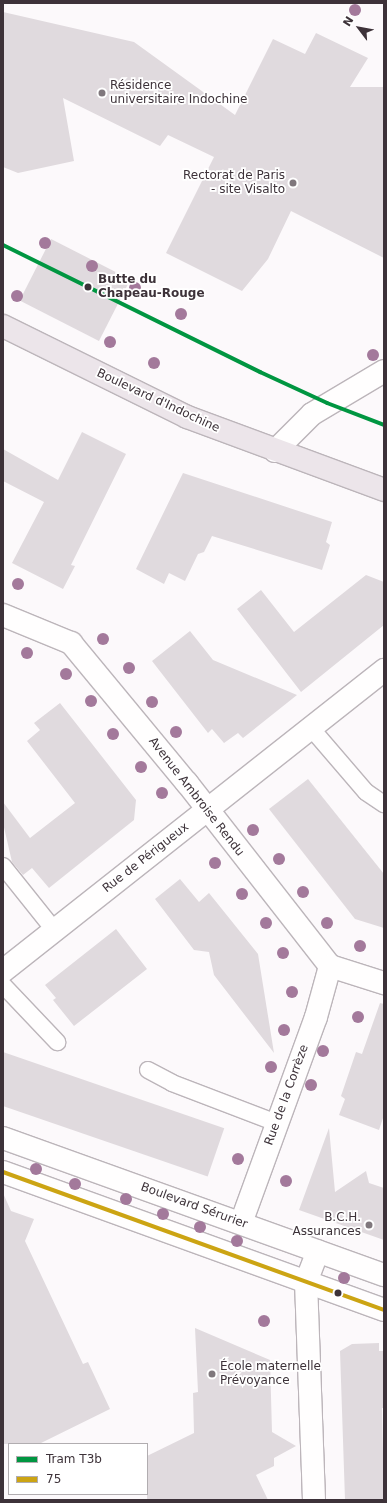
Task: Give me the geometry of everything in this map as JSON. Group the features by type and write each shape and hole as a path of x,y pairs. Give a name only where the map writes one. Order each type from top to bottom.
{"main road":[{"name":"Boulevard d'Indochine","path":"3,326 187,417 275,451 384,490"}],"street":[{"path":"275,451 312,414 384,371"},
{"name":"Avenue Ambroise Rendu","path":"3,615 71,643 207,810 330,966"},
{"name":"Rue de Périgueux","path":"3,971 384,670"},
{"path":"330,966 384,983"},
{"name":"Rue de la Corrèze","path":"241,1223 316,1017 330,966"},
{"name":"Boulevard Sérurier","path":"3,1138 384,1275"},
{"path":"3,1172 384,1310"},
{"path":"314,1500 306,1282 318,1251"}],"lane":[{"path":"311,728 366,792 384,804"},
{"path":"3,866 54,930"},
{"path":"3,984 57,1042"},
{"path":"148,1070 172,1083 277,1123"}],"building":[{"name":"Rectorat de Paris - site Visalto","path":"3,12 134,42 235,115 273,39 305,54 316,33 368,58 350,87 384,87 384,258 291,211 268,259 242,291 166,253 214,157 168,135 160,146 63,98 74,161 18,173 3,167"},
{"path":"51,239 130,279 99,341 20,300"},
{"path":"82,432 126,454 71,565 75,566 63,589 12,563 44,502 3,481 3,449 58,480"},
{"path":"183,473 332,522 326,542 330,545 322,570 212,536 204,552 198,554 185,581 169,573 164,584 136,569"},
{"path":"366,575 384,582 384,625 301,692 237,609 261,590 294,632"},
{"path":"190,631 213,660 297,695 243,738 238,733 224,743 212,729 208,733 152,661"},
{"path":"60,703 136,800 134,820 49,888 32,868 23,875 12,862 3,823 3,802 30,838 75,803 27,741 40,730 34,723"},
{"path":"308,779 384,874 384,928 355,919 269,809"},
{"path":"180,879 199,902 209,893 258,954 274,1053 214,975 209,952 194,950 155,899"},
{"path":"116,929 147,969 74,1026 53,1000 56,998 45,985"},
{"path":"380,1003 384,1004 384,1115 379,1130 339,1115 345,1099 341,1096 356,1052 362,1054"},
{"path":"3,1052 224,1128 208,1176 3,1106"},
{"path":"329,1128 335,1192 366,1171 369,1183 384,1188 384,1240 299,1210"},
{"path":"3,1193 11,1211 34,1219 25,1241 83,1364 88,1362 110,1409 41,1443 3,1444"},
{"path":"195,1328 270,1360 272,1432 296,1446 274,1458 274,1466 256,1475 268,1500 147,1500 148,1456 194,1433 193,1393 198,1392"},
{"path":"379,1343 379,1351 384,1351 384,1408 382,1408 384,1500 345,1500 340,1351 352,1344"}],"tram line":[{"name":"T3b","path":"3,245 260,372 327,403 384,425"}],"transit line":[{"name":"75","path":"3,1172 384,1310"}],"place":[{"name":"Résidence universitaire Indochine","path":"102,93"},
{"name":"Rectorat de Paris - site Visalto","path":"293,183"},
{"name":"Butte du Chapeau-Rouge","path":"88,287"},
{"name":"B.C.H. Assurances","path":"369,1225"},
{"name":"École maternelle Prévoyance","path":"212,1374"}]}
